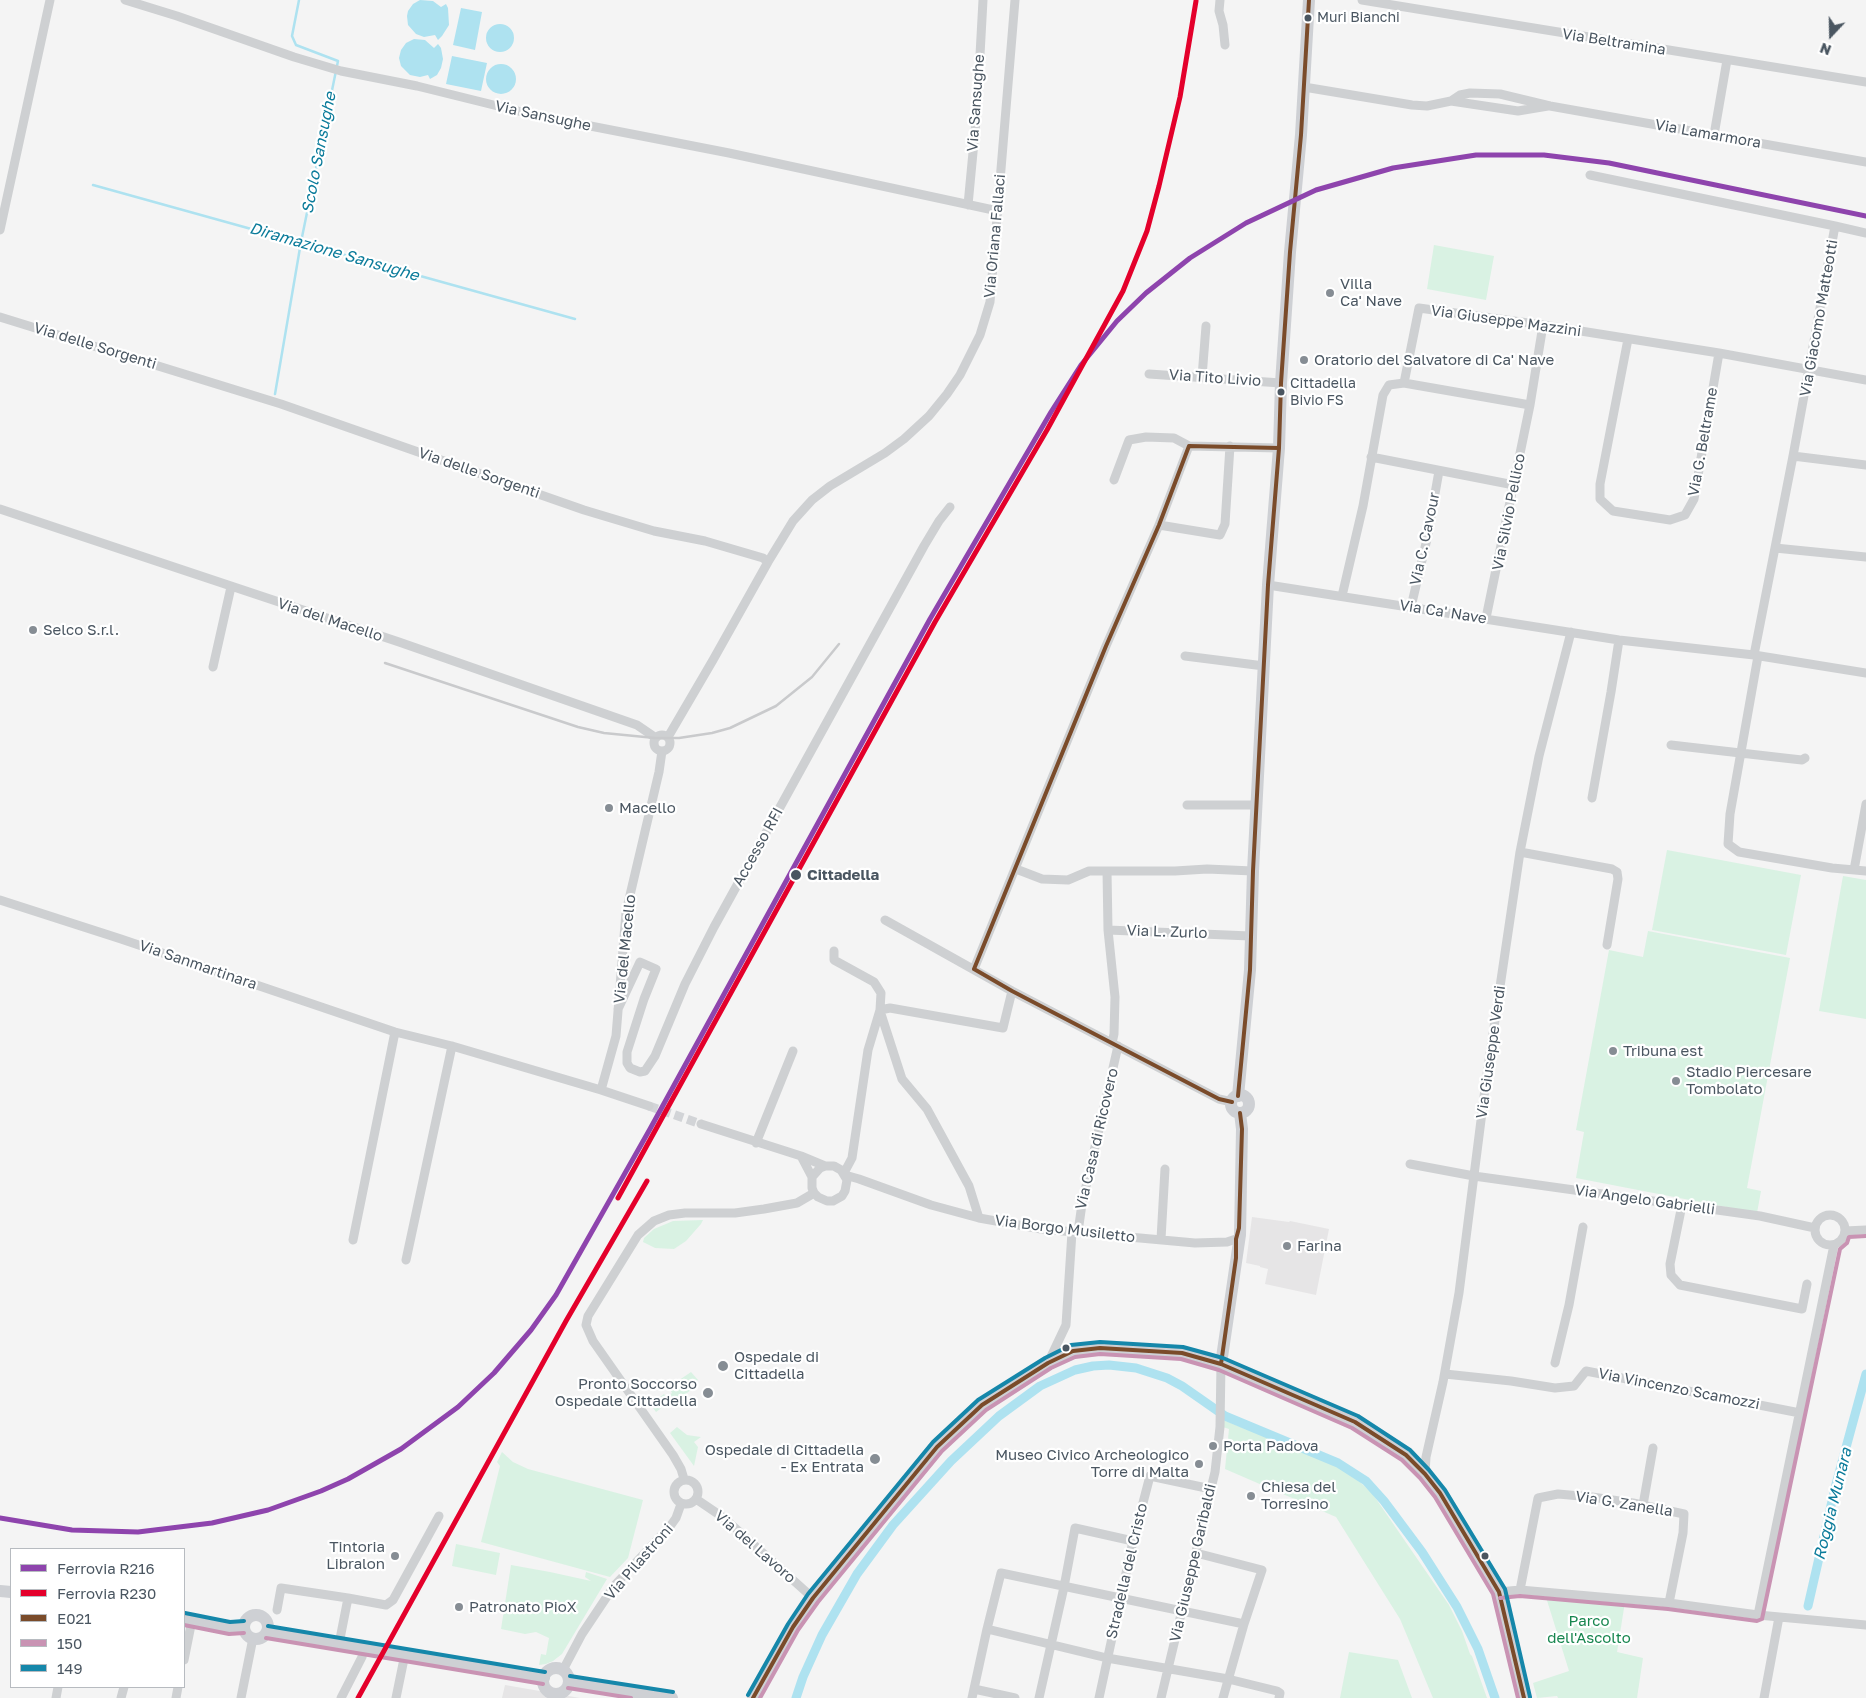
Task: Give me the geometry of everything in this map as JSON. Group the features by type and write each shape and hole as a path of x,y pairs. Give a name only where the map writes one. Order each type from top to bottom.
{"street":[{"path":"0,230 50,0"},
{"name":"Via Sansughe","path":"124,0 177,16 294,57 338,69 417,86 534,115 729,153 998,211"},
{"name":"Via Sansughe","path":"968,205 977,110 983,0"},
{"name":"Via Oriana Fallaci","path":"768,562 793,521 812,500 830,486 886,453 929,416 960,376 980,335 990,302 1015,0"},
{"path":"1220,0 1225,45"},
{"path":"1235,1099 1250,970 1252,871 1268,585 1309,0"},
{"name":"Via Beltramina","path":"1362,0 1866,82"},
{"path":"1714,135 1727,60"},
{"name":"Via Lamarmora","path":"1304,87 1412,105 1427,106 1451,101 1510,111 1550,106"},
{"name":"Via Lamarmora","path":"1451,101 1460,95 1480,92 1866,162"},
{"name":"Via Giacomo Matteotti","path":"1590,175 1835,226 1756,655 1728,827 1728,844 1738,852 1854,870"},
{"path":"1835,226 1866,233"},
{"name":"Via Giuseppe Mazzini","path":"1404,383 1419,308 1543,325 1719,353 1866,380"},
{"name":"Via delle Sorgenti","path":"0,317 281,404 593,512 654,531 706,541 762,558 768,562"},
{"name":"Via Silvio Pellico","path":"1486,618 1530,405 1543,325"},
{"path":"1202,377 1206,326"},
{"name":"Via G. Beltrame","path":"1628,339 1600,484 1600,499 1614,511 1670,520 1685,515 1694,499 1719,353"},
{"name":"Via Tito Livio","path":"1149,374 1281,383"},
{"path":"1342,596 1363,506 1383,394 1389,385 1404,383 1530,405"},
{"path":"1114,480 1129,440 1146,437 1174,438 1189,446 1279,448"},
{"path":"974,969 1106,646 1159,525 1189,446"},
{"path":"1159,525 1220,535 1225,524 1230,446"},
{"path":"1793,456 1866,465"},
{"name":"Via C. Cavour","path":"1371,457 1514,485"},
{"name":"Via C. Cavour","path":"1411,607 1427,539 1439,471"},
{"name":"Accesso RFI","path":"618,1009 639,963 642,962 656,970 644,999 627,1052 627,1063 630,1068 640,1072 645,1071 649,1066 685,984 718,919 924,546 950,507"},
{"name":"Via del Macello","path":"0,509 399,642 637,724 656,738 655,746 662,751"},
{"path":"1775,548 1866,557"},
{"path":"656,738 660,735 668,737 768,562"},
{"name":"Via Ca' Nave","path":"1268,585 1619,640 1756,655 1866,674"},
{"path":"213,666 231,587"},
{"name":"Via Giuseppe Verdi","path":"1425,1474 1426,1457 1445,1374 1459,1293 1520,852 1539,756 1571,632"},
{"path":"1592,798 1619,640"},
{"path":"1185,656 1264,666"},
{"name":"Via del Macello","path":"662,751 669,747 668,737"},
{"path":"1671,745 1802,760 1805,758"},
{"name":"Via del Macello","path":"601,1090 616,1036 626,912 659,772 662,751"},
{"path":"1866,804 1854,870 1866,871"},
{"path":"1187,805 1256,805"},
{"path":"1520,852 1612,869 1617,872 1618,880 1607,945"},
{"path":"1016,869 1042,879 1068,880 1090,871 1207,869 1252,871"},
{"path":"1107,871 1108,930"},
{"name":"Via Sanmartinara","path":"0,900 395,1032 452,1046 649,1106"},
{"path":"885,920 1012,991 1115,1041 1219,1099 1244,1097 1249,1102 1246,1111 1240,1113 1242,1129 1236,1258 1222,1364"},
{"name":"Via L. Zurlo","path":"1115,1041 1115,997 1108,930 1250,936"},
{"path":"834,951 834,960 874,982 881,993 880,1010 868,1050 852,1158 844,1174"},
{"path":"880,1010 890,1008 1003,1028 1012,991"},
{"path":"880,1010 902,1079 927,1109 969,1186 979,1218"},
{"path":"353,1240 395,1032"},
{"name":"Via Casa di Ricovero","path":"1048,1363 1066,1326 1075,1232 1115,1041"},
{"path":"406,1260 452,1046"},
{"path":"756,1143 793,1051"},
{"path":"701,1124 801,1156 825,1166 834,1166 844,1174 847,1180 845,1192"},
{"path":"801,1156 812,1177 814,1193 822,1200 833,1201 857,1185 868,1183"},
{"name":"Via Angelo Gabrielli","path":"1410,1164 1474,1176 1760,1216 1815,1228"},
{"path":"812,1177 820,1168 825,1166"},
{"path":"1161,1239 1165,1169"},
{"name":"Via Borgo Musiletto","path":"844,1174 931,1205 979,1218 1041,1229 1196,1243 1227,1242 1237,1233"},
{"path":"684,1480 681,1469 673,1456 593,1341 586,1325 588,1316 638,1235 654,1221 668,1215 685,1213 754,1211 796,1203 814,1193"},
{"path":"1682,1205 1670,1264 1671,1275 1680,1285 1802,1310 1808,1284"},
{"path":"1831,1216 1842,1222 1844,1231 1842,1239 1834,1244 1824,1244 1820,1242 1815,1233 1815,1228 1820,1218 1831,1216"},
{"path":"1555,1363 1569,1305 1583,1227"},
{"path":"1844,1231 1866,1230"},
{"path":"1758,1615 1834,1244"},
{"path":"753,1698 793,1627 813,1598 937,1447 982,1405 1048,1363 1073,1351 1100,1348 1182,1353 1222,1364 1355,1422 1406,1456 1425,1474 1456,1518 1499,1592 1524,1698"},
{"name":"Via Giuseppe Garibaldi","path":"1160,1698 1169,1668 1211,1489 1220,1428 1222,1364"},
{"name":"Via Vincenzo Scamozzi","path":"1445,1374 1561,1388 1574,1386 1586,1371 1800,1412"},
{"path":"1643,1505 1653,1448"},
{"name":"Stradella del Cristo","path":"1099,1698 1133,1541 1150,1476 1211,1489"},
{"path":"691,1480 696,1485 698,1492 696,1499 690,1504 682,1504 674,1496 673,1489 677,1483 691,1480"},
{"name":"Via G. Zanella","path":"1520,1590 1538,1498 1558,1494 1643,1505 1684,1514 1683,1533 1669,1603"},
{"name":"Via del Lavoro","path":"696,1499 724,1518 813,1598"},
{"name":"Via Pilastroni","path":"566,1676 582,1634 614,1586 672,1525 682,1504"},
{"path":"277,1610 281,1588 386,1604 393,1600 439,1516"},
{"path":"1039,1698 1075,1528 1133,1541"},
{"path":"1196,1553 1262,1570 1223,1698"},
{"path":"1015,1698 973,1694 1001,1573 1244,1624"},
{"path":"1499,1592 1520,1590 1669,1603 1758,1615 1866,1625"},
{"path":"339,1644 348,1598"},
{"path":"259,1615 267,1622 267,1632 263,1636 253,1638 248,1635 244,1627 249,1617 259,1615"},
{"path":"1764,1698 1779,1617"},
{"path":"185,1650 188,1620 230,1628 244,1627"},
{"path":"987,1629 1107,1658 1228,1679 1277,1691 1280,1693 1279,1698"},
{"path":"267,1632 544,1678"},
{"path":"241,1698 253,1638"},
{"path":"340,1698 362,1657 364,1648"},
{"path":"396,1698 405,1654"},
{"path":"566,1676 564,1691 554,1693 545,1688 544,1678 546,1673 554,1668 566,1676 672,1698"}],"shaded area":[{"name":"Farina","path":"1252,1217 1290,1221 1329,1229 1316,1295 1265,1284 1268,1269 1246,1263"},
{"path":"505,1685 580,1698 502,1698"}],"green space":[{"path":"1434,245 1494,256 1486,300 1427,289"},
{"path":"1667,850 1801,875 1786,955 1652,930"},
{"path":"1843,876 1866,880 1866,1019 1819,1011"},
{"name":"Stadio Piercesare Tombolato","path":"1648,931 1790,958 1747,1188 1761,1191 1757,1213 1576,1178 1584,1132 1576,1130 1609,950 1643,957"},
{"path":"703,1220 686,1241 674,1249 655,1248 643,1242 644,1238 654,1229 673,1221"},
{"path":"691,1372 698,1380 695,1382 698,1385 673,1403 671,1401 656,1412 651,1405 652,1403 664,1394 666,1397 672,1393 669,1387"},
{"path":"1223,1420 1322,1459 1351,1474 1372,1493 1449,1605 1462,1631 1487,1698 1433,1698 1400,1619 1336,1517 1225,1469 1229,1429 1223,1427"},
{"path":"677,1427 687,1435 701,1437 694,1442 698,1447 694,1466 670,1433"},
{"path":"502,1452 513,1462 528,1469 643,1500 628,1558 610,1577 481,1542 500,1466 497,1462"},
{"path":"456,1544 500,1553 496,1575 452,1566"},
{"path":"511,1565 591,1581 585,1577 586,1572 607,1579 562,1654 546,1664 539,1665 541,1654 546,1655 549,1638 536,1632 525,1634 501,1629"},
{"name":"Parco dell'Ascolto","path":"1545,1594 1625,1602 1617,1652 1643,1658 1637,1698 1558,1698 1557,1696 1537,1698 1533,1683 1569,1671"},
{"path":"1349,1652 1398,1660 1412,1698 1340,1698"}],"water":[{"path":"420,0 433,1 441,7 446,4 448,8 449,25 438,40 435,35 424,37 416,34 408,25 408,11 413,4"},
{"path":"461,8 482,12 475,50 453,45"},
{"path":"500,24 510,28 514,38 510,48 500,52 490,48 486,38 490,28"},
{"path":"414,39 425,40 434,48 438,44 441,48 443,59 441,68 437,75 430,79 428,75 420,77 410,75 401,66 399,58 401,50 406,43"},
{"path":"452,56 487,63 481,91 446,84"},
{"path":"501,64 511,69 516,79 511,89 501,94 491,89 486,79 491,69"}],"waterway":[{"name":"Scolo Sansughe","path":"275,394 301,242 338,61 296,45 292,36 299,0"},
{"name":"Diramazione Sansughe","path":"93,185 575,319"},
{"path":"796,1698 803,1677 822,1635 857,1574 893,1525 951,1461 999,1416 1040,1386 1075,1370 1109,1365 1136,1368 1167,1378 1182,1386 1225,1416 1338,1463 1366,1481 1384,1501 1422,1552 1457,1607 1478,1649 1495,1698"},
{"name":"Roggia Munara","path":"1808,1606 1835,1488 1866,1374"}],"tunnel":[{"path":"649,1106 701,1124"}],"railway":[{"path":"385,663 578,727 604,733 655,738 679,738 730,728 776,706 812,677 839,644"}],"rail line":[{"name":"R230","path":"618,1198 935,622 1047,430 1123,291 1147,231 1159,186 1180,97 1196,1"},
{"name":"R216","path":"0,1518 72,1530 138,1532 212,1523 268,1510 348,1479 401,1449 458,1407 494,1373 531,1330 556,1295 650,1129 930,619 1051,412 1081,365 1117,321 1146,293 1190,258 1246,223 1316,190 1393,168 1476,155 1544,155 1609,163 1866,216"},
{"name":"R230","path":"358,1698 566,1321 647,1181"}],"transit line":[{"name":"E021","path":"1238,1096 1250,970 1253,871 1268,585 1309,0"},
{"name":"E021","path":"1232,1102 1219,1099 1012,991 974,969 1106,646 1159,525 1189,446 1279,448"},
{"name":"E021","path":"1221,1364 1236,1258 1236,1239 1239,1228 1242,1129 1240,1113"},
{"name":"150","path":"1500,1598 1520,1596 1668,1609 1757,1621 1762,1619 1840,1249 1847,1243 1849,1237 1866,1236"},
{"name":"149","path":"748,1695 788,1624 808,1594 933,1442 978,1400 1045,1358 1071,1345 1100,1342 1183,1347 1223,1358 1358,1416 1410,1450 1445,1490 1505,1589 1530,1697"},
{"name":"E021","path":"753,1698 793,1627 813,1598 937,1447 982,1405 1048,1363 1073,1351 1100,1348 1182,1353 1221,1364 1355,1422 1406,1455 1440,1493 1499,1592 1524,1698"},
{"name":"150","path":"760,1698 798,1630 818,1602 942,1451 986,1410 1051,1368 1075,1357 1100,1354 1181,1359 1219,1370 1352,1428 1402,1460 1435,1497 1493,1594 1518,1698"},
{"name":"149","path":"185,1613 230,1622 244,1621"},
{"name":"150","path":"185,1625 229,1634 244,1633"},
{"name":"149","path":"268,1626 545,1672"},
{"name":"150","path":"266,1638 543,1684"},
{"name":"149","path":"570,1676 673,1692"},
{"name":"150","path":"568,1688 631,1698"}],"place":[{"name":"Muri Bianchi","path":"1308,18"},
{"name":"Villa Ca' Nave","path":"1330,293"},
{"name":"Oratorio del Salvatore di Ca' Nave","path":"1304,360"},
{"name":"Cittadella Bivio FS","path":"1281,392"},
{"name":"Selco S.r.l.","path":"33,630"},
{"name":"Macello","path":"609,808"},
{"name":"Cittadella","path":"796,875"},
{"name":"Tribuna est","path":"1613,1051"},
{"name":"Stadio Piercesare Tombolato","path":"1676,1081"},
{"name":"Farina","path":"1287,1246"},
{"name":"Ospedale di Cittadella","path":"723,1366"},
{"name":"Pronto Soccorso Ospedale Cittadella","path":"708,1393"},
{"name":"Porta Padova","path":"1213,1446"},
{"name":"Ospedale di Cittadella - Ex Entrata","path":"875,1459"},
{"name":"Museo Civico Archeologico Torre di Malta","path":"1199,1464"},
{"name":"Chiesa del Torresino","path":"1251,1496"},
{"name":"Tintoria Libralon","path":"395,1556"},
{"name":"Patronato PioX","path":"459,1607"}]}
